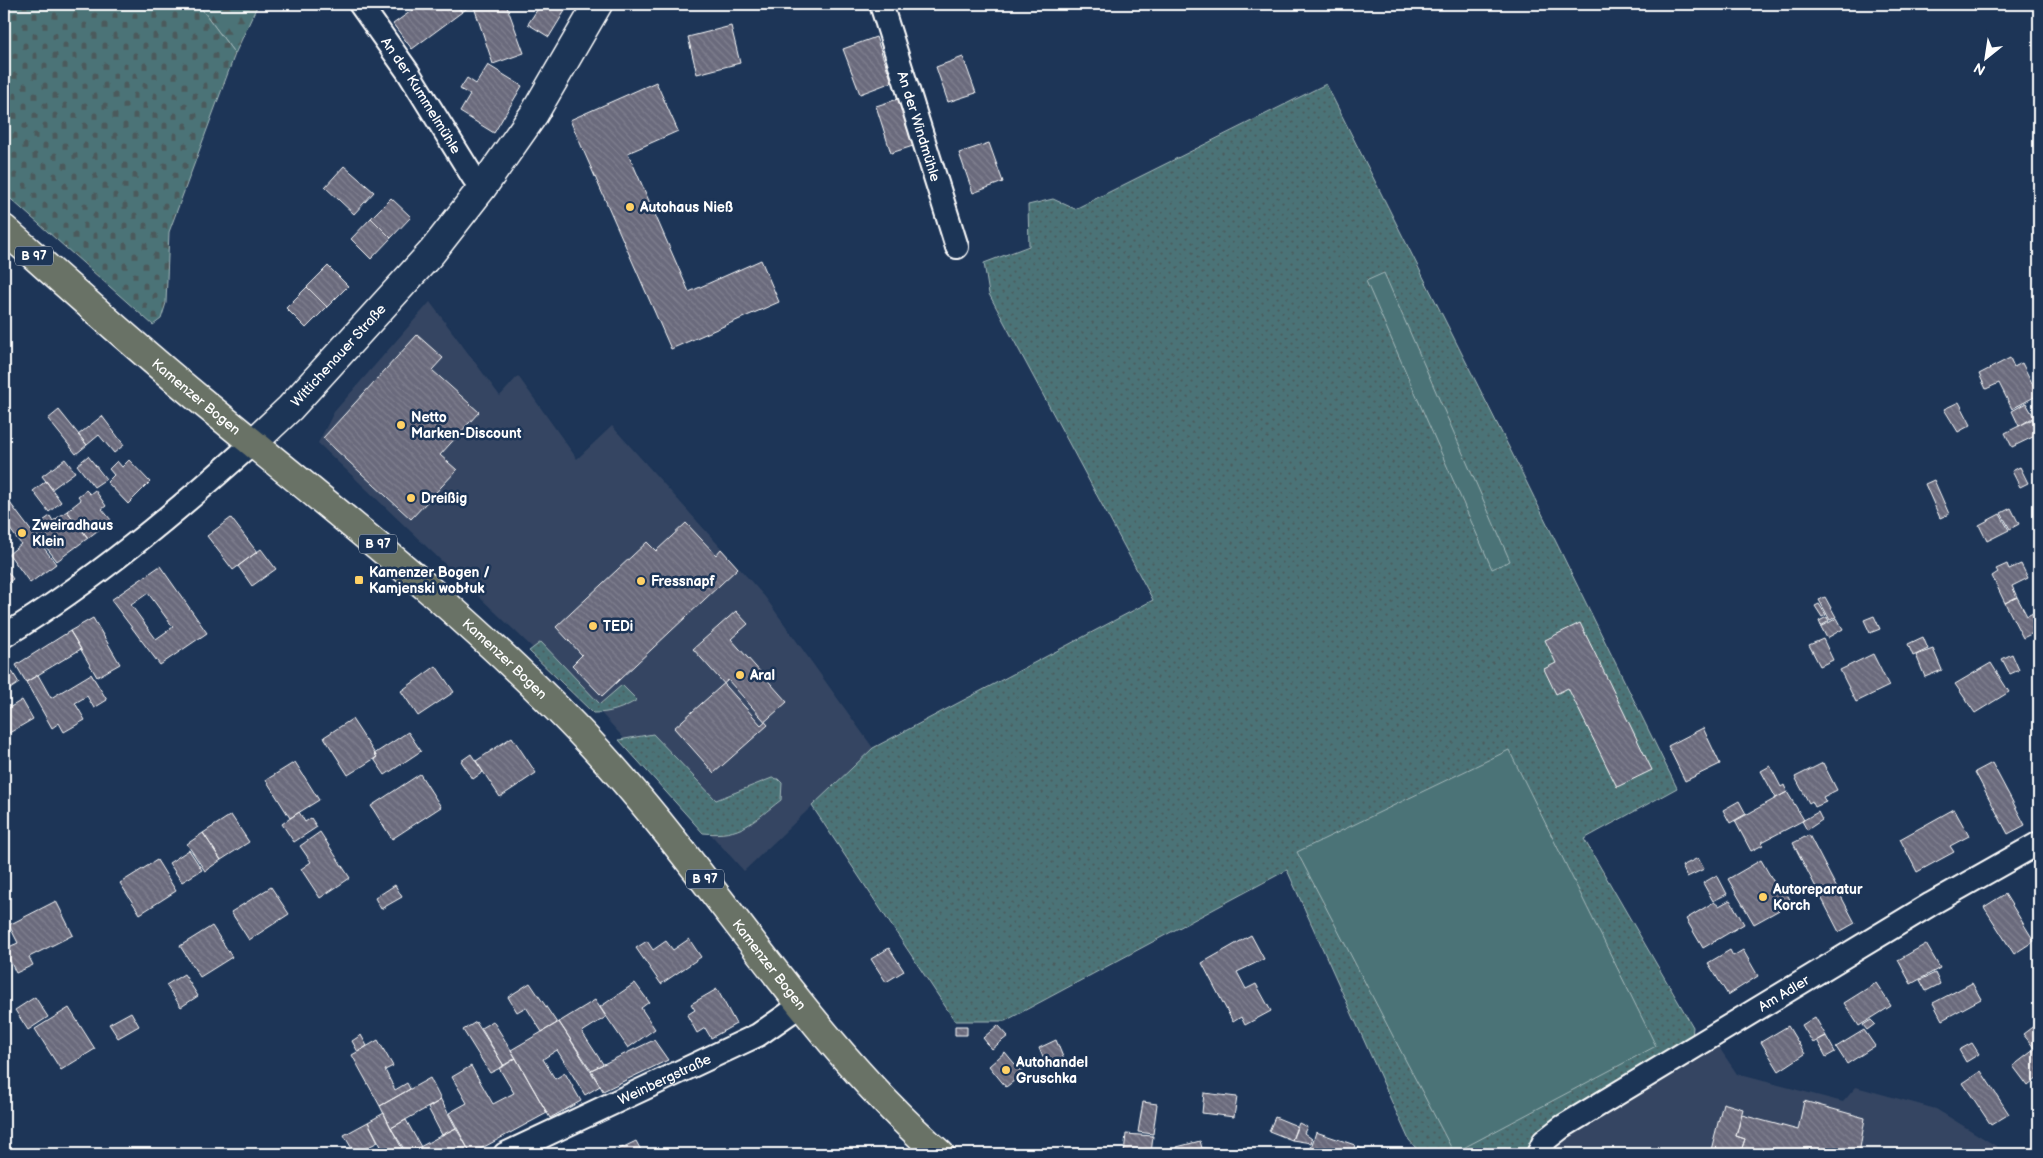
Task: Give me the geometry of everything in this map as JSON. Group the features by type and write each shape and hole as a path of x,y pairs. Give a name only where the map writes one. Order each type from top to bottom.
{"main road":[{"name":"Wittichenauer Straße","path":"254,442 290,408 432,252 482,188 534,114 598,4"},
{"name":"Kamenzer Bogen","path":"4,229 144,352 458,613 571,722 621,777 704,877 801,1005 871,1087 906,1124 940,1154"}],"street":[{"name":"An der Kummelmühle","path":"360,4 408,72 473,177 482,188"},
{"name":"An der Windmühle","path":"881,4 957,248"},
{"name":"Wittichenauer Straße","path":"4,636 58,600 168,518 254,442"},
{"name":"Am Adler","path":"1538,1154 1544,1141 1562,1126 1930,904 2039,843"},
{"name":"Weinbergstraße","path":"519,1151 758,1035 801,1005"}],"shaded area":[{"path":"430,302 500,396 518,376 577,459 612,426 765,597 873,748 744,871 601,713 318,443 334,412"},
{"path":"1712,1037 1737,1074 1843,1102 1856,1087 1936,1109 2009,1154 1538,1154"}],"green space":[{"path":"4,4 198,4 235,54 169,232 166,303 161,319 153,325 4,193"},
{"path":"198,4 258,4 235,54"},
{"path":"1326,84 1526,481 1677,788 1584,839 1693,1027 1691,1049 1538,1154 1421,1154 1409,1140 1287,870 1005,1021 955,1021 812,806 873,748 1153,600 989,294 984,263 1029,246 1028,205 1053,199 1075,209"},
{"path":"1384,273 1510,561 1492,569 1366,281"},
{"path":"541,642 600,704 622,685 637,700 616,710 593,713 529,651"},
{"path":"653,734 716,800 772,778 778,779 782,783 781,800 754,821 737,830 728,833 703,833 619,740"},
{"path":"1509,750 1656,1046 1454,1153 1297,852"}],"building":[{"path":"421,4 456,4 462,12 412,49 393,24"},
{"path":"456,4 473,4 462,12"},
{"path":"473,4 506,4 524,53 493,64"},
{"path":"541,4 558,4 566,9 549,37 528,24"},
{"path":"816,4 833,4 817,9"},
{"path":"731,26 740,63 697,74 688,37"},
{"path":"876,37 892,82 860,94 843,49"},
{"path":"963,57 976,93 948,102 936,67"},
{"path":"488,65 522,86 494,133 460,112 470,95 460,89 467,78 476,84"},
{"name":"Autohaus Nieß","path":"656,82 678,131 628,153 689,292 761,260 779,302 671,349 570,120"},
{"path":"898,99 913,146 891,153 876,106"},
{"path":"989,143 1003,182 973,193 959,153"},
{"path":"344,166 374,192 354,214 325,187"},
{"path":"391,198 411,217 391,238 371,218"},
{"path":"371,218 391,238 371,259 351,239"},
{"path":"328,266 348,286 327,307 307,287"},
{"path":"307,287 327,307 306,328 286,308"},
{"name":"Netto Marken-Discount","path":"417,335 443,358 432,370 479,412 440,455 457,470 411,519 323,438"},
{"path":"2010,358 2014,367 2022,363 2038,395 2012,409 1999,383 1986,389 1979,374"},
{"path":"1959,402 1971,425 1958,432 1944,409"},
{"path":"2026,403 2034,417 2019,426 2012,411"},
{"path":"59,410 87,445 76,454 48,419"},
{"path":"102,416 124,445 114,453 99,435 87,445 78,435"},
{"path":"2039,416 2039,434 2012,447 2005,433"},
{"path":"88,456 106,479 94,487 77,465"},
{"path":"65,459 75,472 52,489 42,476"},
{"path":"129,460 150,482 128,504 107,482 114,475 109,469 117,461 122,467"},
{"path":"2020,467 2028,483 2020,487 2012,471"},
{"path":"1934,480 1949,514 1940,518 1925,484"},
{"path":"46,481 61,502 49,512 33,491"},
{"path":"86,490 90,494 95,490 106,506 102,509 111,520 88,538 67,511 81,500 78,496"},
{"name":"Zweiradhaus Klein","path":"4,495 56,564 30,583 9,554 21,544 4,521"},
{"path":"2011,508 2019,524 2010,529 2001,513"},
{"path":"67,511 88,538 57,561 36,534 44,528 40,523 50,516 53,521"},
{"path":"2000,514 2009,530 1987,541 1979,525"},
{"path":"231,518 257,552 233,570 207,536"},
{"path":"686,523 716,555 721,549 738,568 602,696 572,665 582,655 556,627 647,542 656,551"},
{"path":"261,549 276,569 252,586 238,566"},
{"path":"2007,564 2009,569 2021,564 2028,578 2012,586 2017,597 2005,603 1992,576 1998,572 1996,569"},
{"path":"160,566 207,633 160,665 111,600","holes":["148,593 173,627 156,639 131,605"]},
{"name":"Zweiradhaus Klein","path":"4,567 13,579 4,586"},
{"path":"1825,597 1836,617 1830,620 1819,600"},
{"path":"2017,597 2027,616 2039,610 2039,630 2023,638 2005,603"},
{"path":"1819,604 1826,615 1822,617 1815,606"},
{"name":"Aral","path":"736,611 748,624 731,639 787,702 761,725 693,649"},
{"path":"1874,616 1880,629 1870,633 1864,620"},
{"path":"1827,617 1829,621 1821,626 1819,621"},
{"path":"93,618 120,664 97,677 70,631"},
{"path":"1837,618 1843,629 1827,638 1821,627"},
{"path":"1580,623 1652,770 1617,787 1568,688 1556,694 1544,669 1556,663 1545,640"},
{"path":"70,631 81,649 26,682 16,665"},
{"path":"1923,637 1928,649 1913,656 1908,644"},
{"path":"1823,639 1833,660 1820,666 1809,645"},
{"path":"1933,649 1942,670 1925,677 1916,655"},
{"path":"1873,654 1889,686 1856,702 1840,670"},
{"path":"2012,654 2019,670 2010,674 2002,659"},
{"path":"1991,663 2009,692 1975,713 1955,684"},
{"path":"436,666 454,692 418,716 401,691"},
{"path":"10,668 19,683 4,693 4,672"},
{"path":"91,674 107,700 94,708 87,696 75,703 85,720 64,732 59,723 52,728 26,682 38,675 51,698"},
{"path":"728,680 768,725 714,773 674,728"},
{"path":"22,700 33,719 4,736 4,711"},
{"path":"352,719 377,757 348,775 324,737"},
{"path":"1703,728 1720,764 1685,781 1668,746"},
{"path":"408,732 421,751 385,775 374,759 377,757 374,754"},
{"path":"512,737 536,773 500,797 476,761"},
{"path":"471,754 483,772 473,779 461,761"},
{"path":"295,762 319,800 290,818 266,780"},
{"path":"1823,763 1837,790 1823,797 1826,802 1815,807 1812,801 1809,803 1795,777"},
{"path":"1992,763 2025,825 2008,834 1975,772"},
{"path":"1770,766 1781,787 1784,785 1787,792 1776,798 1761,771"},
{"path":"420,774 441,807 392,839 371,806"},
{"path":"1787,792 1804,820 1762,842 1763,845 1751,851 1735,821"},
{"path":"1739,801 1746,814 1730,823 1723,810"},
{"path":"1954,809 1969,836 1950,846 1954,852 1917,872 1900,839"},
{"path":"299,812 305,822 311,818 317,827 294,842 282,824"},
{"path":"1818,812 1822,820 1807,830 1802,821"},
{"path":"231,815 249,842 221,860 203,833"},
{"path":"320,832 350,878 320,898 301,869 311,862 300,846"},
{"path":"203,833 221,860 205,871 187,844"},
{"path":"1809,835 1855,923 1839,932 1793,843"},
{"path":"189,850 202,870 182,882 169,863"},
{"path":"1698,858 1704,869 1687,877 1682,866"},
{"path":"157,860 176,891 140,914 120,883"},
{"name":"Autoreparatur Korch","path":"1761,860 1779,891 1784,889 1792,903 1754,924 1728,879"},
{"path":"1717,875 1727,894 1713,901 1703,883"},
{"path":"395,885 402,897 381,909 375,898"},
{"path":"271,887 289,914 249,940 231,912"},
{"path":"2005,894 2034,941 2014,954 1984,907"},
{"path":"1730,900 1744,924 1703,948 1686,919 1714,902 1719,906"},
{"path":"56,901 73,935 29,957 33,965 16,973 4,949 18,943 9,925"},
{"path":"212,926 232,957 200,977 180,946"},
{"path":"1251,935 1264,959 1237,972 1246,989 1256,984 1271,1011 1245,1025 1241,1017 1233,1022 1202,963"},
{"path":"689,939 701,957 661,984 636,948 647,941 653,950 666,941 673,950"},
{"path":"1926,944 1940,968 1911,984 1898,960"},
{"path":"889,948 904,971 886,982 871,959"},
{"path":"1730,950 1733,956 1743,950 1758,976 1728,995 1708,963"},
{"path":"1935,973 1940,984 1926,991 1920,980"},
{"path":"184,974 198,996 181,1007 166,985"},
{"path":"530,983 557,1023 542,1032 526,1007 517,1012 508,997"},
{"path":"635,983 649,1002 641,1008 655,1029 628,1048 600,1007"},
{"path":"1876,983 1891,1006 1859,1026 1844,1003"},
{"path":"1972,983 1981,999 1942,1020 1933,1003"},
{"path":"717,989 736,1024 711,1038 705,1028 697,1033 687,1015 695,1010 691,1004"},
{"path":"35,997 48,1017 28,1030 15,1010"},
{"path":"595,1000 606,1017 582,1032 603,1064 591,1070 559,1022"},
{"path":"69,1008 95,1049 61,1070 35,1029"},
{"path":"131,1012 139,1026 118,1038 109,1024"},
{"path":"1815,1017 1826,1036 1813,1043 1802,1025"},
{"path":"1871,1020 1875,1024 1867,1030 1863,1025"},
{"path":"493,1021 516,1058 504,1066 481,1028"},
{"path":"476,1022 504,1066 490,1073 463,1030"},
{"path":"559,1022 600,1086 585,1095 557,1050 543,1059 555,1079 565,1073 581,1101 550,1118 511,1050"},
{"path":"2039,1022 2039,1077 2028,1086 2013,1066 2035,1049 2023,1034"},
{"path":"998,1025 1008,1036 992,1049 983,1038"},
{"path":"955,1026 967,1026 967,1035 955,1035"},
{"path":"1788,1026 1805,1054 1779,1071 1761,1042"},
{"path":"1864,1030 1875,1046 1847,1064 1836,1047"},
{"path":"361,1035 367,1046 358,1052 352,1041"},
{"path":"1826,1036 1835,1052 1826,1057 1817,1040"},
{"path":"378,1040 393,1066 385,1070 395,1090 407,1083 410,1089 380,1106 352,1055"},
{"path":"654,1040 668,1060 603,1091 591,1070"},
{"path":"1056,1040 1065,1062 1048,1069 1039,1048"},
{"path":"1972,1043 1979,1054 1966,1062 1959,1050"},
{"name":"Autohandel Gruschka","path":"1005,1052 1023,1074 1006,1087 989,1066"},
{"path":"516,1058 547,1113 471,1154 449,1113 467,1103 452,1077 471,1066 493,1104 514,1093 499,1068"},
{"path":"1981,1071 2009,1114 1991,1125 1963,1083"},
{"path":"430,1078 441,1100 391,1128 380,1106"},
{"path":"1204,1093 1237,1097 1234,1117 1202,1113"},
{"path":"441,1100 456,1128 442,1135 428,1108"},
{"path":"1804,1101 1865,1118 1859,1154 1740,1154 1745,1139 1736,1136 1742,1115 1798,1130"},
{"path":"1143,1102 1157,1104 1153,1134 1138,1132"},
{"path":"1723,1103 1743,1109 1736,1136 1745,1139 1740,1154 1710,1154"},
{"path":"384,1113 405,1154 385,1154 368,1122"},
{"path":"1275,1117 1297,1126 1292,1140 1269,1131"},
{"path":"406,1120 421,1147 407,1154 391,1128"},
{"path":"368,1122 378,1142 355,1154 344,1135"},
{"path":"1299,1123 1307,1127 1304,1133 1312,1139 1311,1143 1292,1140"},
{"path":"456,1128 471,1154 407,1154 442,1135"},
{"path":"1316,1132 1355,1145 1352,1154 1309,1154"},
{"path":"1126,1134 1153,1136 1151,1154 1124,1154"},
{"path":"636,1141 643,1154 609,1154"},
{"path":"1200,1141 1202,1148 1217,1149 1216,1154 1177,1154 1177,1147"},
{"path":"1358,1147 1375,1154 1355,1154"}],"place":[{"name":"Autohaus Nieß","path":"630,207"},
{"name":"Netto Marken-Discount","path":"401,425"},
{"name":"Dreißig","path":"411,498"},
{"name":"Zweiradhaus Klein","path":"22,533"},
{"name":"Kamenzer Bogen / Kamjenski wobłuk","path":"359,580"},
{"name":"Fressnapf","path":"641,581"},
{"name":"TEDi","path":"593,626"},
{"name":"Aral","path":"740,675"},
{"name":"Autoreparatur Korch","path":"1763,897"},
{"name":"Autohandel Gruschka","path":"1006,1070"}]}
